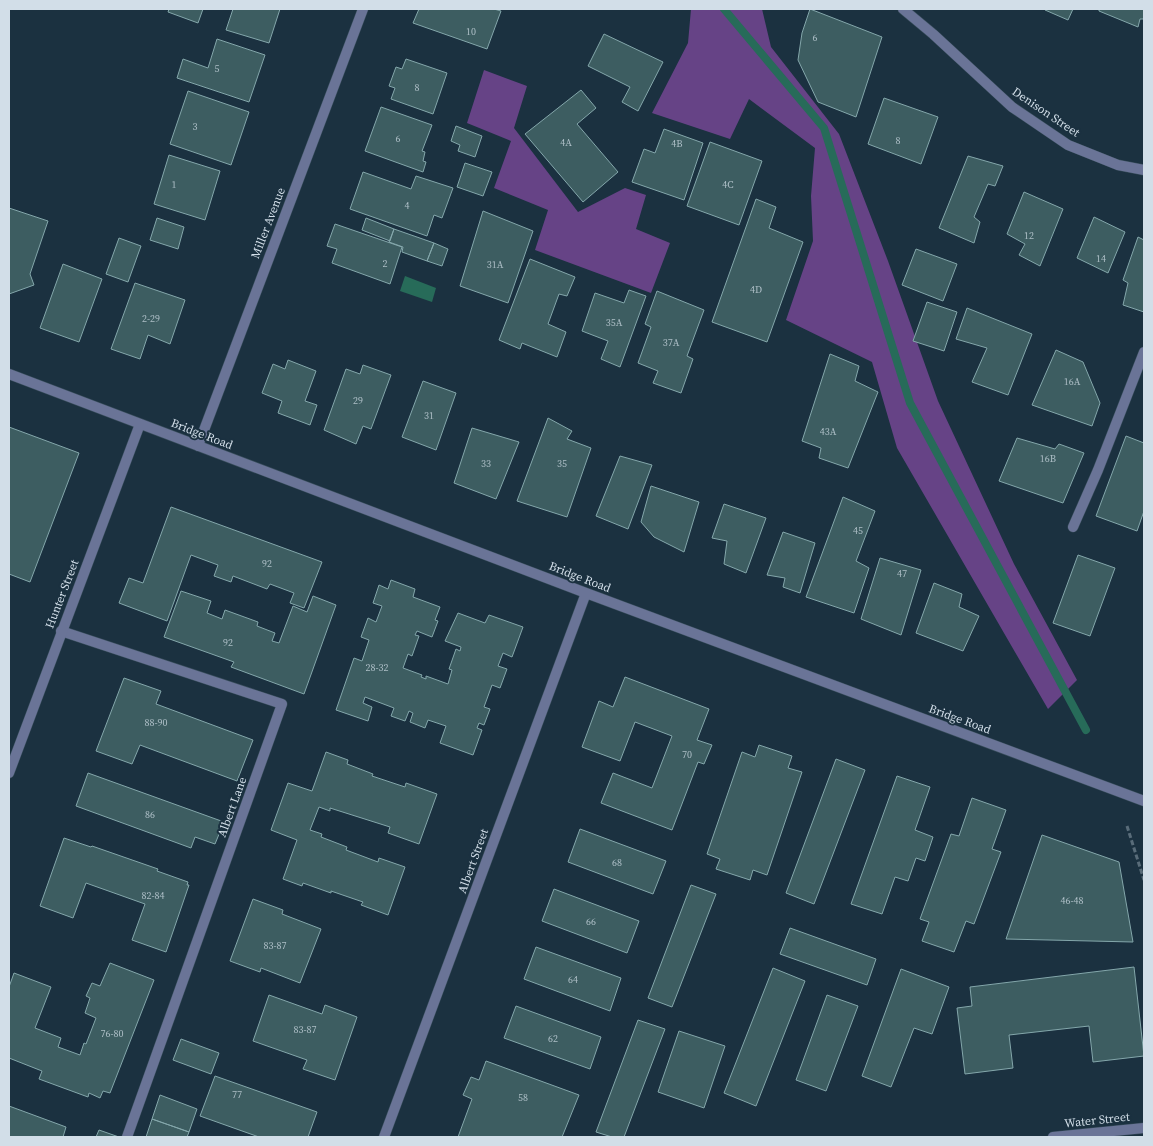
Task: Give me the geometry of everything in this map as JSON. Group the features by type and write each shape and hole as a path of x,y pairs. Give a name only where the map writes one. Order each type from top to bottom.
{"street":[{"name":"Miller Avenue","path":"198,446 362,9"},
{"name":"Denison Street","path":"903,9 1012,107 1068,145 1118,165 1144,170"},
{"path":"1072,527 1098,470 1144,352"},
{"name":"Bridge Road","path":"9,374 586,593 1144,801"},
{"name":"Hunter Street","path":"9,773 140,424"},
{"name":"Albert Street","path":"384,1137 586,593"},
{"name":"Albert Lane","path":"61,632 282,704 127,1137"},
{"name":"Water Street","path":"1053,1137 1144,1128"}],"path":[{"path":"1127,826 1144,880"}],"shaded area":[{"path":"691,9 762,9 771,47 839,134 888,261 938,401 1014,564 1077,680 1048,709 897,448 872,362 786,320 813,241 811,196 815,148 749,99 730,139 652,113 688,43"},
{"path":"484,70 527,86 514,128 578,212 625,188 646,195 636,229 670,243 651,293 535,250 548,210 494,188 511,141 467,123"},
{"path":"405,276 436,288 432,302 400,291"}],"building":[{"path":"169,9 203,9 198,23 168,12"},
{"path":"233,9 280,9 269,43 226,30"},
{"path":"419,9 494,9 501,11 487,49 413,23"},
{"path":"810,9 882,37 856,117 818,102 798,60 802,33"},
{"path":"1046,9 1073,9 1068,20"},
{"path":"1099,9 1144,9 1144,19 1140,19 1138,27 1099,11"},
{"path":"604,34 663,62 638,111 622,102 630,87 588,66"},
{"path":"217,39 265,55 249,102 177,78 183,59 208,68"},
{"path":"406,59 447,73 433,114 391,99 395,88 389,86 396,67 402,69"},
{"path":"581,90 596,108 577,124 618,172 583,202 525,134"},
{"path":"188,91 249,112 231,165 170,144"},
{"path":"884,98 938,117 921,164 868,144"},
{"path":"381,107 432,125 422,151 425,152 423,161 426,162 423,172 365,151"},
{"path":"456,126 482,136 475,157 458,151 460,145 451,141"},
{"path":"664,129 703,143 684,200 632,182 644,149 655,153"},
{"path":"710,142 762,161 739,225 687,206"},
{"path":"169,155 220,171 205,220 154,204"},
{"path":"968,156 1003,166 995,186 988,184 974,217 980,222 974,243 939,228"},
{"path":"465,163 492,172 483,196 457,187"},
{"path":"363,172 411,189 416,176 453,188 442,218 434,215 427,236 350,209"},
{"path":"1024,192 1063,209 1040,266 1019,255 1025,244 1007,234"},
{"path":"756,199 776,207 769,228 803,242 767,342 712,322"},
{"path":"9,208 48,221 30,274 34,285 9,294"},
{"path":"483,211 533,231 508,303 460,286"},
{"path":"1094,217 1125,232 1108,273 1077,258"},
{"path":"157,218 184,227 178,249 150,240"},
{"path":"366,218 394,229 390,241 362,230"},
{"path":"335,224 402,247 390,284 332,263 337,249 327,246"},
{"path":"394,229 434,243 427,261 402,252 403,247 389,242"},
{"path":"1138,237 1144,240 1144,312 1123,305 1128,283 1123,280"},
{"path":"119,238 141,246 128,282 106,274"},
{"path":"434,243 448,249 442,266 427,261"},
{"path":"916,249 957,264 943,301 902,285"},
{"path":"530,259 575,277 567,296 559,294 548,324 566,332 557,357 522,343 520,349 499,340"},
{"path":"63,264 102,279 79,342 40,328"},
{"path":"135,283 185,300 170,344 148,335 140,359 111,349"},
{"path":"629,290 646,296 620,367 601,359 608,341 582,331 595,293 624,303"},
{"path":"657,291 704,310 687,356 693,359 681,393 653,383 658,371 638,363 651,327 645,324"},
{"path":"927,302 957,312 944,351 913,341"},
{"path":"967,308 1032,334 1008,395 972,382 987,348 956,339"},
{"path":"1056,350 1083,362 1100,403 1092,426 1032,405"},
{"path":"830,354 859,366 855,381 878,392 848,468 819,458 821,448 802,441"},
{"path":"288,360 316,371 305,401 317,405 310,425 278,413 282,401 262,393 273,364 285,369"},
{"path":"363,365 391,375 371,429 363,426 356,444 324,430 346,369 360,374"},
{"path":"423,381 456,393 436,450 402,437"},
{"path":"548,418 572,431 567,439 591,448 567,517 517,501"},
{"path":"9,427 79,453 30,582 9,574"},
{"path":"472,428 519,442 496,499 454,483"},
{"path":"1126,436 1144,443 1144,511 1137,531 1096,516"},
{"path":"1017,438 1055,449 1059,444 1084,453 1063,503 999,481"},
{"path":"620,456 652,465 628,529 596,516"},
{"path":"651,486 699,502 684,552 654,537 641,522"},
{"path":"843,497 875,511 856,561 869,568 854,613 806,597"},
{"path":"724,504 766,518 746,573 724,564 727,541 712,538"},
{"path":"171,507 322,562 304,608 290,603 294,593 270,584 267,589 233,576 231,582 214,576 218,565 191,555 167,621 119,603 129,578 143,583"},
{"path":"783,532 815,543 800,593 783,587 785,578 767,575"},
{"path":"1078,555 1115,568 1090,636 1053,623"},
{"path":"880,558 921,570 901,635 861,619"},
{"path":"391,580 415,589 413,597 440,607 435,620 438,621 432,637 417,631 415,635 419,636 412,656 408,654 403,668 422,675 421,677 426,679 426,676 448,684 452,670 449,669 456,649 460,651 461,647 445,641 458,613 485,623 489,615 523,627 512,657 503,653 498,666 507,669 500,688 492,685 484,707 490,709 484,725 479,723 477,728 482,730 473,755 440,743 446,726 428,720 425,728 410,722 413,713 409,711 405,721 391,716 394,708 365,697 363,703 372,707 368,721 336,710 354,658 362,661 369,640 361,637 368,618 376,622 382,606 373,603 379,585 388,589"},
{"path":"934,583 962,594 959,607 979,616 963,651 916,633"},
{"path":"181,591 211,601 207,613 222,619 225,610 258,622 257,626 275,633 272,641 279,643 293,606 307,612 313,596 336,605 304,694 231,667 234,662 164,637"},
{"path":"625,677 709,709 697,740 712,745 704,764 698,762 672,830 601,803 613,773 652,788 672,736 635,722 620,761 582,747 599,701 613,707"},
{"path":"124,678 161,691 156,704 253,740 237,781 140,745 132,764 96,751"},
{"path":"759,745 792,756 788,768 802,772 767,875 753,870 750,880 716,869 720,859 707,854 742,752 755,757"},
{"path":"326,752 348,760 347,764 373,774 372,776 405,787 406,783 437,794 419,844 388,833 390,827 330,808 330,811 319,807 310,830 322,834 321,837 347,847 346,850 378,862 379,858 405,867 388,915 361,905 363,902 331,891 331,893 303,883 302,886 283,879 297,840 271,830 288,783 312,791"},
{"path":"836,759 865,770 814,904 786,893"},
{"path":"88,773 224,822 215,844 195,837 191,848 76,806"},
{"path":"897,776 930,787 915,830 933,837 925,861 916,858 908,881 895,877 882,914 851,904"},
{"path":"972,798 1006,810 992,849 1001,852 974,924 966,921 954,952 922,941 929,922 920,919 951,834 959,836"},
{"path":"580,829 666,861 653,894 568,862"},
{"path":"1042,835 1119,862 1133,942 1006,939"},
{"path":"64,838 158,869 157,871 188,882 187,885 189,885 166,952 132,940 145,904 86,883 73,918 40,906"},
{"path":"691,885 716,894 672,1007 648,998"},
{"path":"554,889 639,921 627,953 542,921"},
{"path":"253,899 283,910 282,914 321,929 300,983 261,968 260,972 230,961"},
{"path":"790,928 876,959 867,985 780,954"},
{"path":"536,947 621,978 610,1011 524,979"},
{"path":"110,963 154,980 110,1093 103,1091 100,1098 89,1093 88,1097 39,1079 42,1071 9,1058 9,987 14,973 51,987 35,1028 61,1038 58,1047 80,1055 96,1018 85,1013 90,998 86,996 92,983 100,986"},
{"path":"1134,967 1144,1056 1093,1062 1089,1026 1009,1035 1013,1068 965,1074 957,1008 972,1006 970,987"},
{"path":"773,968 805,981 756,1106 724,1093"},
{"path":"901,969 949,987 932,1034 914,1028 891,1087 862,1076"},
{"path":"269,995 322,1014 325,1005 357,1017 335,1080 303,1069 307,1060 253,1041"},
{"path":"827,995 858,1006 826,1091 796,1080"},
{"path":"516,1006 601,1037 590,1069 504,1038"},
{"path":"638,1020 665,1029 624,1137 612,1137 596,1132"},
{"path":"679,1031 725,1046 704,1108 658,1092"},
{"path":"181,1039 219,1053 211,1074 173,1060"},
{"path":"486,1061 579,1095 562,1137 458,1137 472,1099 463,1095 471,1077 479,1080"},
{"path":"215,1076 317,1112 308,1137 259,1137 200,1116"},
{"path":"160,1095 197,1109 189,1132 152,1119"},
{"path":"9,1106 66,1127 63,1137 9,1137"},
{"path":"152,1119 189,1132 187,1137 146,1137"},
{"path":"99,1130 119,1137 96,1137"}],"waterway":[{"path":"724,9 824,128 910,403 1086,730"}]}
